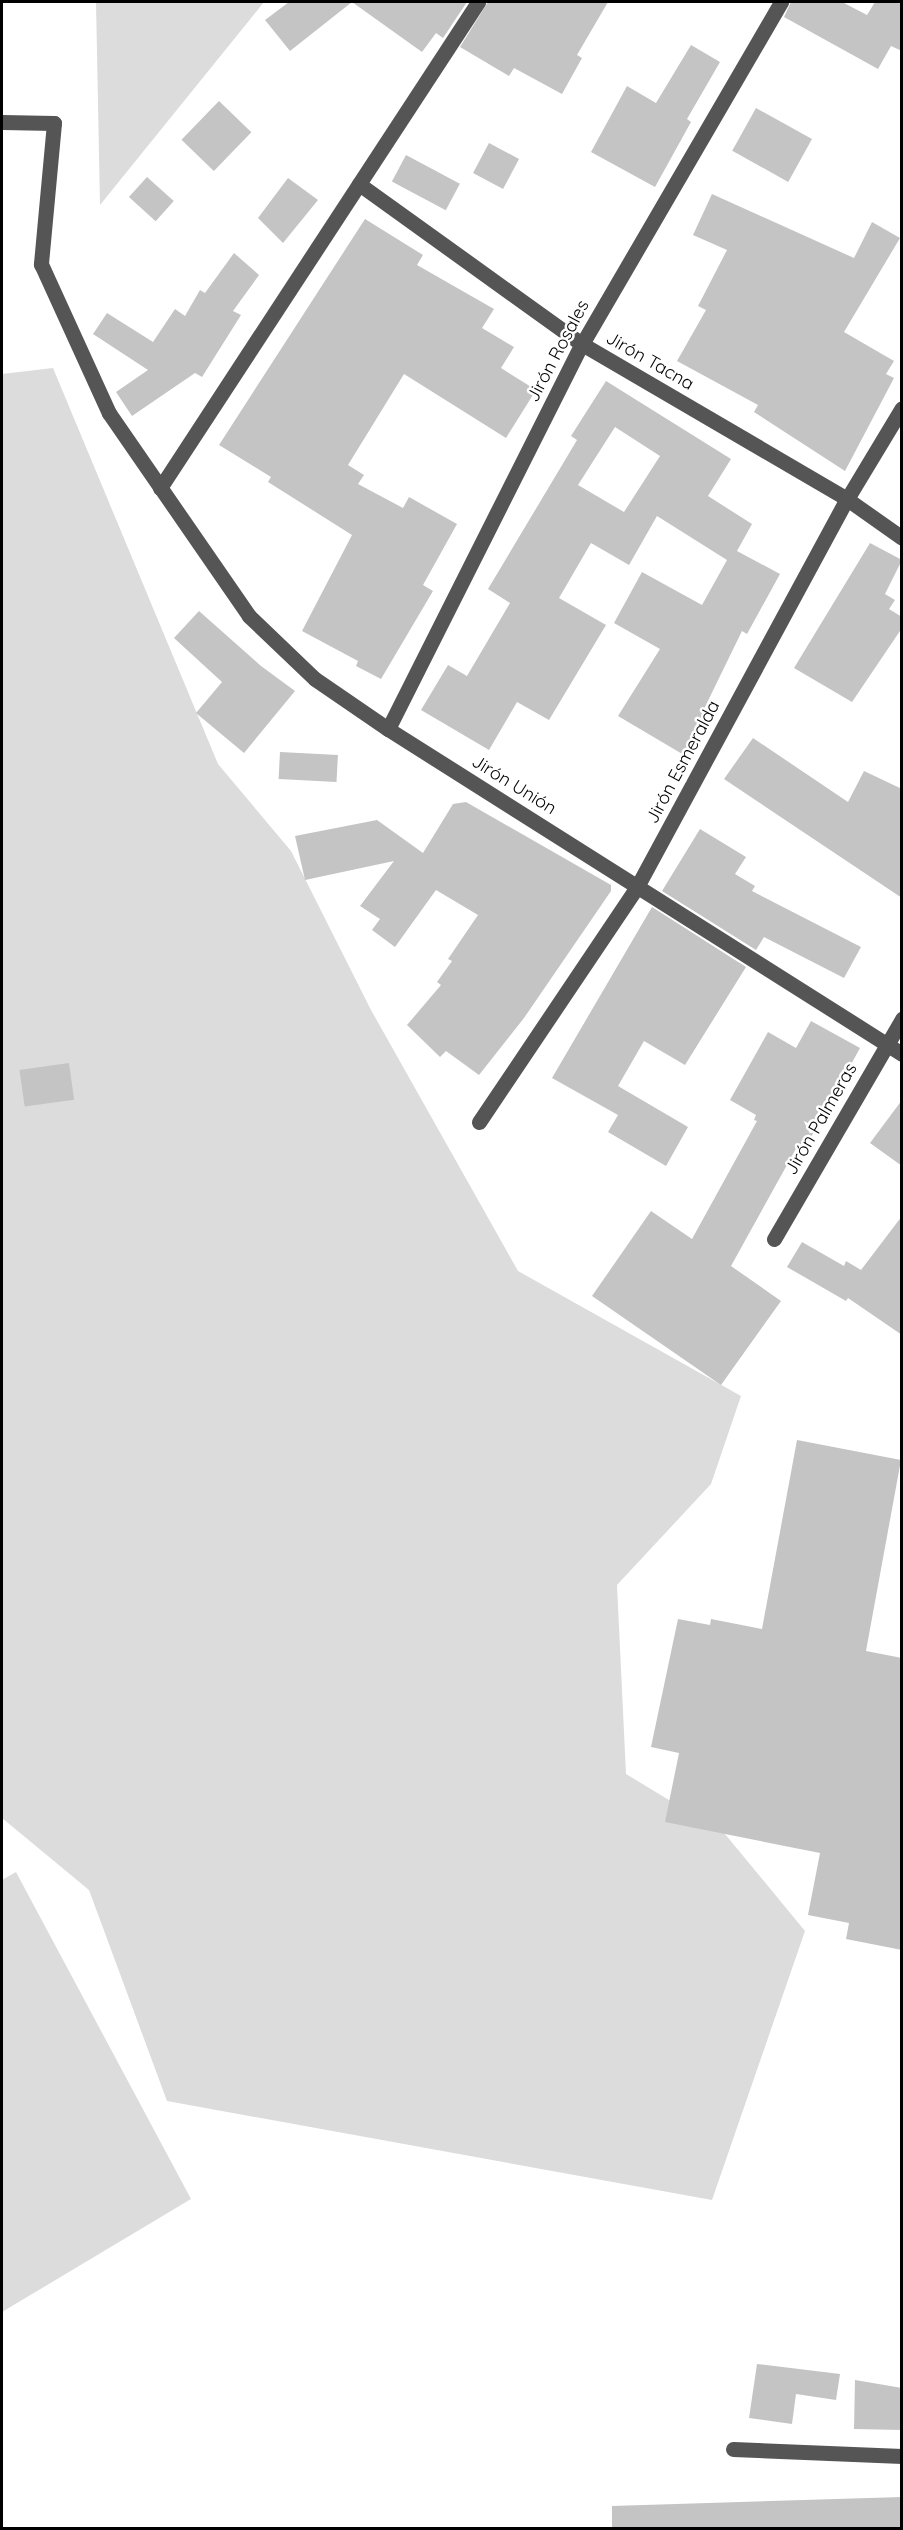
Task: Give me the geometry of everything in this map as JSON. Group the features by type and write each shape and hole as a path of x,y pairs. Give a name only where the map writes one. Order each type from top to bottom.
{"street":[{"path":"160,488 478,2"},
{"name":"Jirón Rosales","path":"388,729 582,344 781,2"},
{"name":"Jirón Unión","path":"2,122 54,123 41,264 109,413 249,616 315,679 388,729 902,1054"},
{"name":"Jirón Tacna","path":"359,184 582,344 847,499 902,538"},
{"name":"Jirón Esmeralda","path":"479,1122 638,885 847,499 902,408"},
{"name":"Jirón Palmeras","path":"774,1239 902,1019"},
{"path":"733,2449 902,2456"}],"shaded area":[{"path":"96,2 264,2 100,205"},
{"path":"53,368 218,764 291,851 371,1010 518,1271 741,1396 711,1484 617,1585 626,1774 725,1834 805,1931 712,2200 167,2101 89,1890 2,1818 2,374"},
{"path":"16,1872 191,2199 2,2312 2,1880"}],"building":[{"path":"289,2 352,2 290,51 265,20"},
{"path":"352,2 467,2 443,38 436,33 422,52"},
{"path":"488,2 608,2 577,55 582,58 562,94 514,68 509,76 460,47"},
{"path":"791,2 842,2 867,15 875,2 902,2 902,51 891,46 878,69 784,17"},
{"path":"691,45 720,62 687,119 691,122 655,187 591,152 627,86 656,103"},
{"path":"219,101 251,132 214,171 181,140"},
{"path":"756,108 812,139 788,182 732,151"},
{"path":"489,143 519,159 503,189 473,173"},
{"path":"406,155 460,184 446,210 392,181"},
{"path":"147,177 174,201 156,221 129,197"},
{"path":"288,178 318,200 283,243 258,218"},
{"path":"712,194 854,258 872,222 900,238 844,332 894,361 886,374 894,378 845,471 754,412 758,405 677,361 706,310 698,306 727,250 693,235"},
{"path":"365,219 423,255 417,265 494,309 482,328 514,347 501,368 536,390 506,438 404,374 348,465 364,475 358,484 403,508 409,497 457,524 423,585 433,591 381,679 356,666 358,661 302,631 352,535 268,482 271,477 219,445"},
{"path":"234,253 259,275 233,311 241,315 202,377 195,373 132,416 116,392 148,370 93,334 107,313 153,342 175,309 185,316 200,290 205,293"},
{"path":"606,381 731,459 708,496 752,524 737,551 780,574 747,634 742,631 703,711 707,713 684,755 618,716 660,649 614,623 642,572 702,605 727,560 657,516 629,565 591,543 559,598 606,625 549,720 517,702 489,750 421,710 448,665 467,676 510,603 488,589 577,440 571,436","holes":["615,427 660,456 624,512 578,485"]},
{"path":"870,543 902,560 885,594 895,600 889,609 902,617 902,628 852,702 794,668"},
{"path":"199,611 261,666 295,691 244,753 196,713 222,682 174,638"},
{"path":"753,738 848,802 864,771 902,789 902,898 724,779"},
{"path":"280,752 338,755 337,782 279,779"},
{"path":"466,802 611,885 611,891 524,1018 479,1075 446,1051 440,1057 407,1025 441,985 437,982 452,961 448,959 478,915 436,890 395,947 372,930 380,919 360,906 394,861 305,880 295,836 377,820 423,853 453,804"},
{"path":"700,829 746,857 735,874 755,886 752,891 861,947 844,978 764,937 756,950 662,891"},
{"path":"652,907 746,967 685,1065 644,1041 618,1086 688,1127 666,1166 608,1132 618,1115 552,1078"},
{"path":"811,1021 860,1048 805,1148 798,1145 731,1266 781,1301 721,1385 592,1296 651,1211 692,1239 757,1121 754,1120 756,1115 730,1100 768,1032 796,1048"},
{"path":"69,1063 74,1100 25,1107 19,1070"},
{"path":"902,1100 902,1166 870,1143"},
{"path":"902,1216 902,1335 848,1298 846,1301 787,1267 802,1242 844,1266 846,1261 861,1270"},
{"path":"797,1440 901,1460 866,1651 902,1658 902,1950 846,1939 849,1923 808,1915 820,1853 665,1822 679,1753 651,1747 678,1619 710,1625 711,1619 762,1629"},
{"path":"757,2364 840,2374 836,2400 796,2394 792,2424 749,2418"},
{"path":"855,2380 902,2388 902,2430 854,2429"},
{"path":"902,2497 902,2529 612,2529 612,2506"}]}
